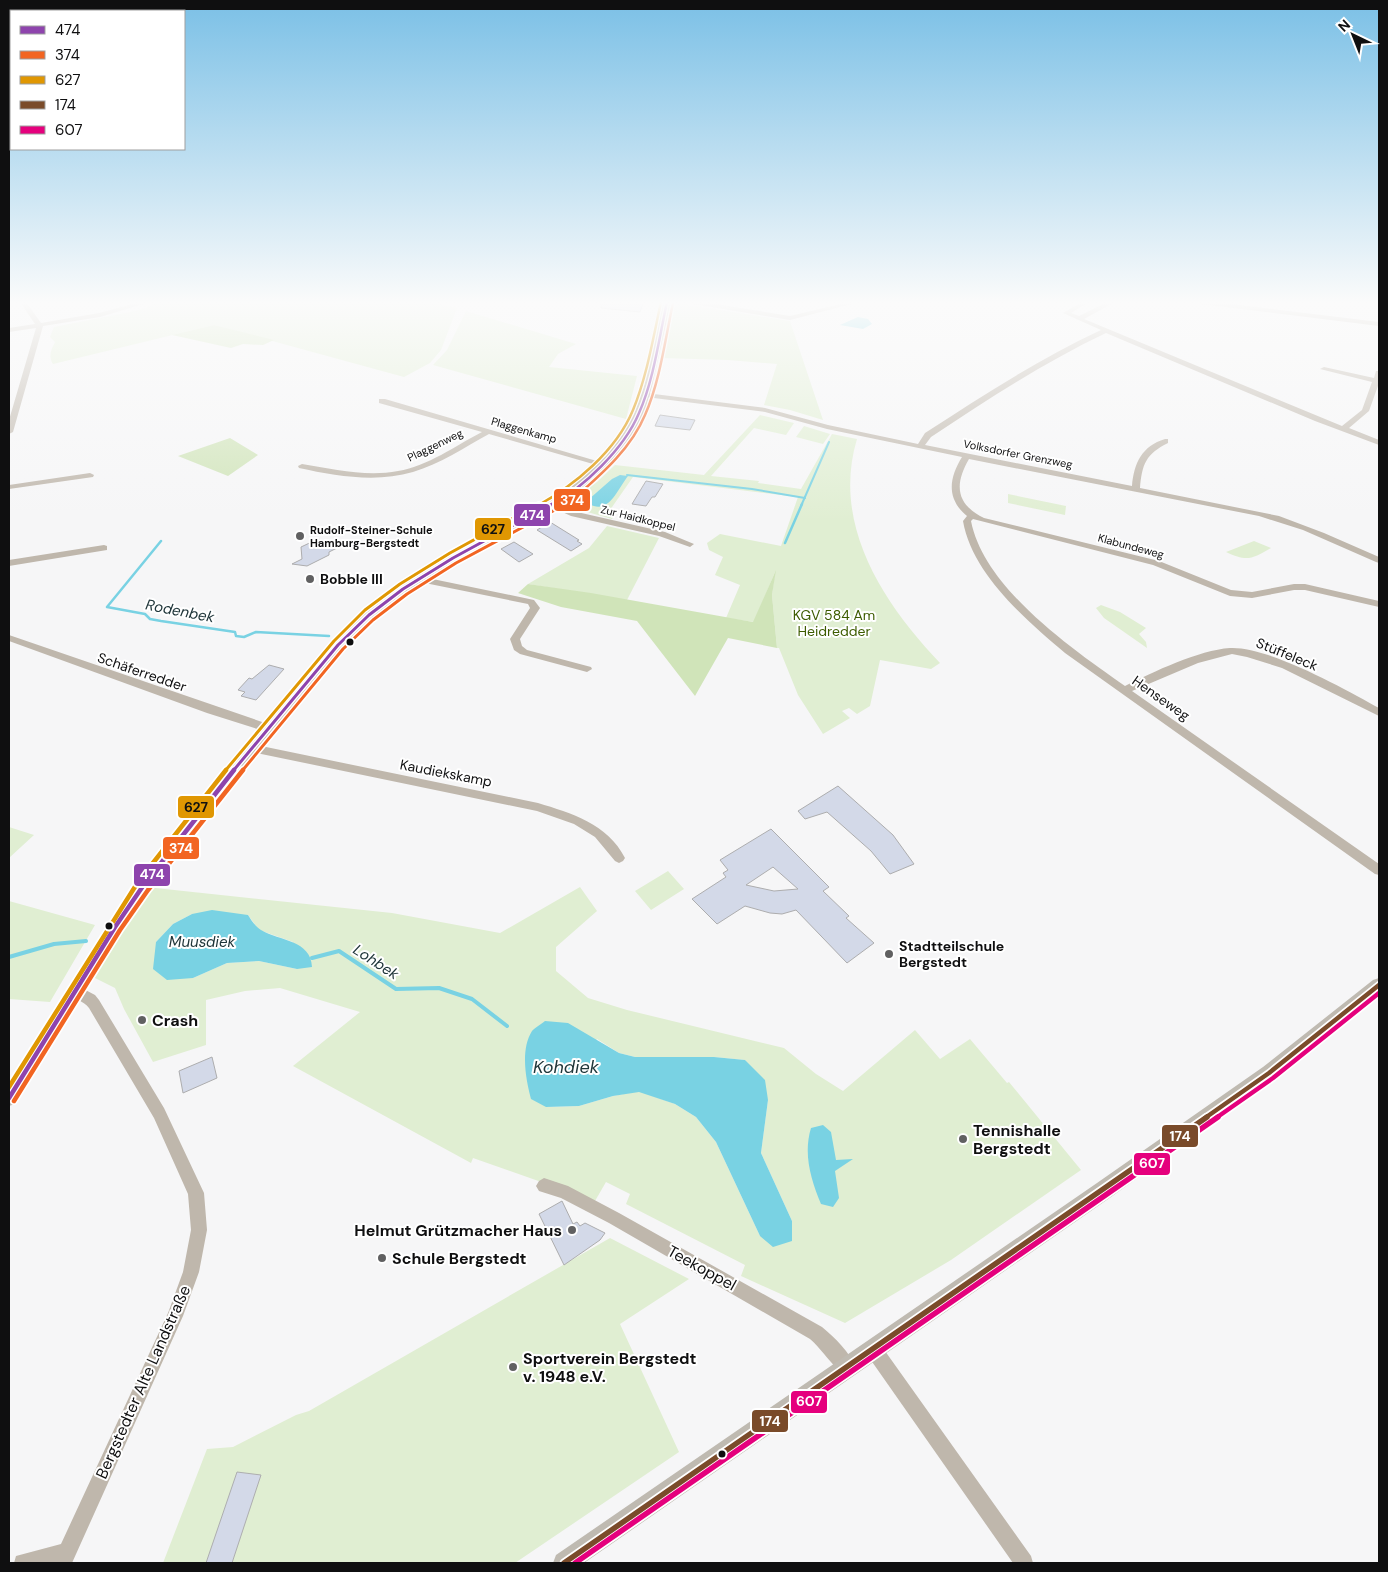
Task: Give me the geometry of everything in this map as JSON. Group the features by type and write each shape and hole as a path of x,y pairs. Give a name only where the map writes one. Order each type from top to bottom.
{"main road":[{"path":"9,1098 143,886 267,728 342,640 369,615 418,579 576,489 603,464 626,436 639,414 650,375"},
{"path":"564,1563 874,1350 1261,1078 1379,985"}],"street":[{"path":"9,432 26,375"},
{"path":"921,446 923,440 928,435 1023,375"},
{"path":"1215,375 1379,443"},
{"path":"1342,429 1365,411 1378,378 1361,375"},
{"name":"Volksdorfer Grenzweg","path":"646,395 765,410 827,427 1286,520 1379,560"},
{"name":"Plaggenkamp","path":"382,401 603,464"},
{"name":"Plaggenweg","path":"302,466 359,475 392,474 411,470 428,463 487,432"},
{"path":"1136,490 1138,468 1151,448 1165,440"},
{"path":"967,456 958,473 955,486 960,506 971,516"},
{"path":"9,487 90,475"},
{"name":"Zur Haidkoppel","path":"552,504 574,514 662,534 690,544"},
{"name":"Klabundeweg","path":"971,516 1006,527 1156,563 1230,593 1252,595 1294,587 1305,587 1379,604"},
{"name":"Henseweg","path":"971,516 967,521 967,526 971,539 985,564 1006,592 1049,635 1379,870"},
{"path":"9,563 104,548"},
{"path":"418,579 531,602 535,608 515,639 517,648 524,652 587,669"},
{"name":"Schäferredder","path":"9,638 267,728"},
{"name":"Stüffeleck","path":"1125,690 1218,653 1244,652 1257,655 1308,676 1379,712"},
{"name":"Kaudiekskamp","path":"251,748 538,807 578,821 599,834 619,858"},
{"name":"Bergstedter Alte Landstraße","path":"64,1558 175,1316 191,1272 199,1230 196,1193 159,1114 94,1004 90,999 76,991"},
{"name":"Teekoppel","path":"544,1186 563,1191 614,1218 816,1333 827,1342 848,1368"},
{"path":"874,1350 1024,1563"},
{"path":"23,1563 64,1558"}],"green space":[{"path":"470,375 637,376 626,419"},
{"path":"773,375 808,375 823,420 790,410 764,405"},
{"name":"KGV 584 Am Heidredder","path":"760,415 794,423 786,435 754,428 711,476 759,481 758,483 801,489 832,434 857,439 851,471 851,502 857,532 868,561 882,589 919,640 940,663 931,669 880,660 870,706 857,714 849,708 842,711 850,718 823,734 798,695 779,648 777,648 772,595 775,572 754,622 726,618 740,585 715,575 723,557 709,550 707,543 720,534 781,546 798,497 633,477 610,510 617,512 612,519 566,506 615,465 704,475"},
{"path":"804,426 830,434 823,444 796,437"},
{"path":"230,438 258,455 228,476 178,456"},
{"path":"1008,494 1066,506 1065,515 1008,503"},
{"path":"607,526 659,538 627,600 528,584 589,548"},
{"path":"1254,541 1271,548 1249,558 1239,557 1226,552"},
{"path":"776,570 772,595 777,648 728,638 695,696 637,621 561,607 518,593 528,584 591,593 753,622"},
{"path":"1101,605 1120,612 1146,628 1139,634 1146,642 1147,648 1104,618 1096,608"},
{"path":"9,827 34,835 9,858"},
{"path":"668,871 684,889 651,910 635,891"},
{"path":"146,887 392,913 500,933 580,887 597,911 556,947 556,971 588,998 627,1010 784,1048 816,1074 843,1091 915,1030 940,1059 970,1039 1007,1083 1009,1082 1081,1170 951,1260 845,1323 741,1276 745,1265 626,1204 630,1194 606,1182 595,1201 473,1158 471,1163 293,1066 360,1012 280,988 245,991 206,1000 206,1045 153,1062 124,1009 115,988 89,975","holes":["192,914 248,915 259,930 293,942 297,969 259,961 227,963 193,978 156,942 173,924","597,1039 619,1053 635,1057 714,1057 745,1060 768,1100 761,1153 792,1221 760,1236 716,1142 696,1117 675,1104 639,1091 579,1106 546,1107"]},
{"path":"9,901 95,925 50,1002 9,999"},
{"name":"Sportverein Bergstedt v. 1948 e.V.","path":"610,1238 689,1279 620,1324 679,1452 515,1563 163,1563 207,1449 233,1447 296,1415 309,1411"}],"water":[{"path":"620,475 628,476 607,504 596,507 589,504 588,500 612,479"},
{"name":"Muusdiek","path":"212,910 248,915 261,930 300,946 310,958 312,967 297,969 259,961 227,963 193,978 167,980 153,969 156,942 173,924 192,914"},
{"name":"Kohdiek","path":"545,1021 568,1023 619,1053 635,1057 714,1057 745,1060 765,1080 768,1100 761,1153 792,1221 792,1241 773,1247 760,1236 716,1142 696,1117 675,1104 639,1092 613,1096 579,1106 546,1107 531,1099 525,1065 526,1047 532,1031"},
{"path":"823,1125 831,1132 836,1160 853,1159 835,1171 839,1198 833,1207 821,1204 809,1167 808,1147 811,1128"}],"building":[{"path":"660,415 695,420 690,430 655,426"},
{"path":"646,481 663,484 655,497 652,497 646,506 632,504"},
{"path":"550,522 579,540 577,541 582,544 571,551 537,530"},
{"path":"318,539 341,546 329,552 329,555 307,566 292,564 302,559 301,547"},
{"path":"514,542 533,554 519,562 501,549"},
{"path":"269,665 284,669 256,700 241,696 245,692 238,690 249,678 252,679"},
{"path":"838,786 893,835 914,864 890,874 871,851 827,812 805,819 798,811"},
{"path":"771,829 829,887 823,891 849,916 846,918 874,943 847,963 796,910 782,914 770,913 745,906 717,924 692,899 726,877 723,873 728,870 720,860","holes":["773,867 798,889 774,891 746,885"]},
{"path":"212,1057 217,1078 183,1093 179,1071"},
{"name":"Helmut Grützmacher Haus","path":"562,1201 573,1224 577,1222 580,1226 585,1223 605,1233 600,1240 564,1265 539,1214"},
{"path":"237,1472 261,1475 232,1563 206,1563"}],"waterway":[{"path":"805,498 829,442"},
{"path":"627,475 752,489 805,498"},
{"path":"801,506 805,498"},
{"path":"785,543 802,504"},
{"name":"Rodenbek","path":"161,541 107,607 145,614 150,619 235,632 236,636 244,637 256,632 329,636"},
{"name":"Lohbek","path":"9,957 54,944 86,941"},
{"name":"Lohbek","path":"312,958 339,951 396,989 439,988 472,999 507,1026"}],"transit line":[{"name":"627","path":"9,1087 138,882 202,799 334,641 365,610 400,584 450,553 562,492 604,454 621,432 633,411 644,375"},
{"name":"474","path":"9,1098 115,927 143,886 207,803 338,645 369,615 403,589 453,558 566,497 609,458 626,436 639,414 650,375"},
{"name":"374","path":"14,1101 120,930 148,890 212,807 343,649 373,620 407,594 456,563 570,502 614,462 631,439 645,416 657,375"},
{"name":"174","path":"564,1563 1104,1190 1269,1073 1379,985"},
{"name":"607","path":"575,1563 1108,1195 1273,1078 1379,993"}],"place":[{"name":"Rudolf-Steiner-Schule Hamburg-Bergstedt","path":"300,536"},
{"name":"Bobble III","path":"310,579"},
{"name":"Stadtteilschule Bergstedt","path":"889,954"},
{"name":"Crash","path":"142,1020"},
{"name":"Tennishalle Bergstedt","path":"963,1139"},
{"name":"Helmut Grützmacher Haus","path":"572,1230"},
{"name":"Schule Bergstedt","path":"382,1258"},
{"name":"Sportverein Bergstedt v. 1948 e.V.","path":"513,1367"}]}
